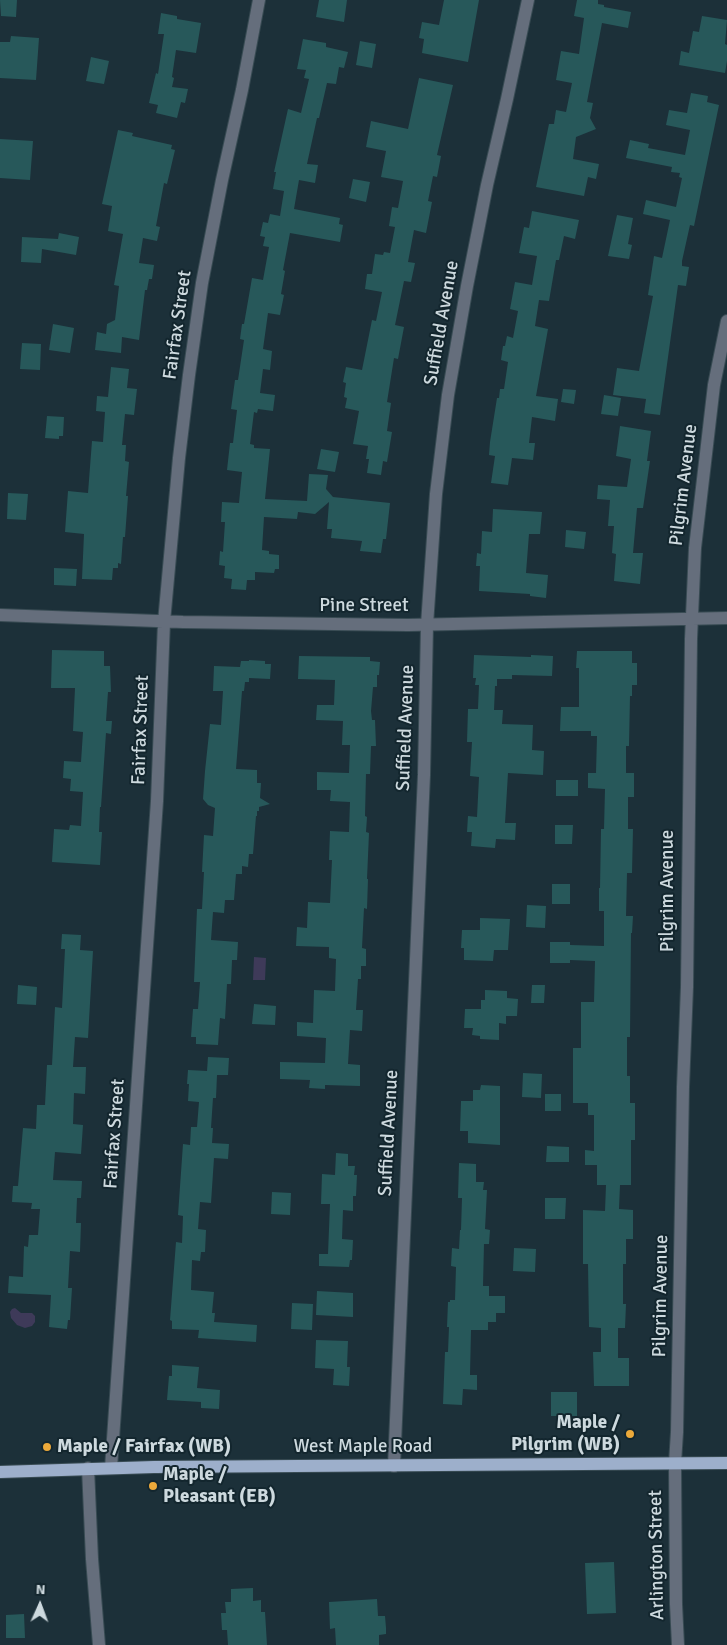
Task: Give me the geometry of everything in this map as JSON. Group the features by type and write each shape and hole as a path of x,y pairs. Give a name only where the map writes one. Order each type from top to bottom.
{"main road":[{"name":"West Maple Road","path":"0,1472 88,1468 727,1463"}],"street":[{"name":"Fairfax Street","path":"111,1468 157,802 164,622 179,458 202,283 259,0"},
{"name":"Suffield Avenue","path":"394,1466 424,785 427,625 436,494 448,394 467,286 487,184 528,0"},
{"name":"Pilgrim Avenue","path":"675,1464 695,548 714,386 727,322"},
{"name":"Pine Street","path":"0,615 164,622 427,625 727,618"},
{"name":"Arlington Street","path":"675,1464 678,1645"},
{"path":"88,1468 92,1559 99,1645"}],"shaded area":[{"path":"254,957 266,958 265,980 253,980"},
{"path":"15,1308 21,1313 32,1313 35,1316 35,1322 32,1326 25,1328 17,1325 11,1318 10,1312"}],"building":[{"path":"0,0 17,0 16,17 1,16"},
{"path":"319,0 347,0 344,22 316,17"},
{"path":"444,0 479,0 468,62 422,53 424,39 419,38 422,22 439,25"},
{"path":"577,0 598,0 598,4 604,5 604,7 631,12 628,28 602,23 587,102 593,103 590,118 596,129 576,137 573,159 599,164 596,179 588,177 584,196 536,187 549,124 554,124 556,110 566,112 572,83 556,80 561,51 579,54 584,18 574,16"},
{"path":"161,13 177,16 177,19 201,23 196,53 176,50 172,87 188,89 185,103 181,102 177,118 156,113 158,105 149,103 156,73 158,74 164,34 158,34"},
{"path":"702,16 727,20 725,44 727,45 727,61 725,73 679,65 681,51 689,53 693,31 699,32"},
{"path":"11,36 39,38 36,80 0,78 0,42 10,42"},
{"path":"303,39 326,43 326,47 348,52 344,68 339,67 336,84 327,83 319,118 317,118 307,164 318,165 315,183 299,180 294,209 340,218 339,224 343,225 340,242 290,233 283,270 285,271 281,294 284,295 280,315 268,313 263,349 272,351 270,370 263,369 260,393 275,395 273,411 258,409 257,413 254,412 250,444 254,445 254,448 270,449 265,499 307,501 309,474 328,475 326,489 333,497 390,503 386,539 383,539 381,553 360,551 362,541 331,538 332,529 327,529 329,502 315,514 298,512 297,519 264,517 262,550 269,551 269,554 279,555 279,569 275,569 274,573 255,572 255,580 247,580 246,590 231,589 232,579 224,578 225,566 219,565 220,551 223,552 225,522 221,522 222,502 239,503 242,472 227,470 237,410 231,409 235,380 238,380 244,340 240,339 252,278 263,280 269,247 263,246 265,237 260,236 263,222 268,223 270,214 280,216 284,191 273,189 276,172 274,172 288,109 301,113 309,79 304,78 306,70 297,69"},
{"path":"360,41 376,44 372,68 356,65"},
{"path":"91,57 109,61 104,84 86,81"},
{"path":"419,78 453,85 437,155 441,156 437,177 433,176 428,201 432,202 426,233 414,230 408,262 415,263 411,282 404,281 395,325 404,327 398,359 394,358 387,402 391,403 387,431 392,432 387,462 383,461 381,475 367,473 369,459 366,459 368,446 353,444 359,411 345,408 347,398 344,397 346,383 343,382 346,367 362,370 372,320 376,321 382,292 365,289 367,274 372,274 375,254 383,255 384,252 390,253 395,227 389,226 392,207 398,208 403,181 381,177 386,151 366,147 371,121 408,129"},
{"path":"691,93 708,96 707,102 719,105 694,226 690,225 682,261 682,266 689,267 686,286 678,285 660,415 644,413 646,399 613,395 617,368 639,371 653,296 648,295 654,256 662,258 670,220 643,214 646,200 676,207 682,178 679,177 680,173 671,172 672,167 626,158 630,140 649,144 648,148 685,155 690,130 666,125 669,110 687,113"},
{"path":"118,130 133,133 132,136 172,145 171,149 175,150 167,184 164,183 156,226 160,227 157,241 143,238 139,263 154,265 152,279 149,279 147,290 145,290 139,340 122,337 121,353 95,350 97,332 106,334 107,324 115,320 119,286 114,285 123,234 108,231 112,206 102,204"},
{"path":"0,139 33,141 30,180 0,178"},
{"path":"353,179 370,182 366,202 349,198"},
{"path":"532,211 579,220 575,239 564,236 559,260 556,260 549,301 539,300 535,326 548,329 536,396 558,399 555,421 532,417 529,443 535,443 533,460 512,458 508,485 491,483 495,456 489,455 490,442 497,398 499,398 500,389 504,389 508,362 501,360 503,346 505,346 507,336 513,338 518,311 510,309 515,282 532,285 537,256 519,253 524,227 529,228"},
{"path":"617,215 633,218 628,244 632,245 629,259 608,256"},
{"path":"59,233 79,237 76,255 42,249 41,263 21,262 22,237 58,239"},
{"path":"53,324 74,328 70,353 49,350"},
{"path":"22,343 41,344 40,370 20,369"},
{"path":"111,367 129,369 127,388 137,389 134,415 125,414 122,445 126,445 125,461 129,462 125,537 123,537 121,564 118,563 118,568 113,568 112,580 82,579 84,534 65,532 68,491 88,493 92,441 103,442 105,412 96,411 97,396 108,397"},
{"path":"563,389 576,390 574,404 561,402"},
{"path":"604,395 621,398 618,416 601,414"},
{"path":"47,416 64,417 63,436 59,436 59,439 45,438"},
{"path":"620,426 651,431 647,461 650,461 643,508 637,508 633,553 643,553 640,584 614,581 616,554 612,553 614,526 608,526 610,500 597,499 598,485 627,487 631,459 616,456"},
{"path":"321,449 339,452 335,472 317,469"},
{"path":"8,493 28,494 26,520 7,519"},
{"path":"493,509 542,512 540,534 529,534 526,573 548,575 546,598 530,596 530,594 479,591 480,566 476,566 477,553 481,554 482,531 492,532"},
{"path":"566,530 586,532 584,549 565,547"},
{"path":"54,568 77,569 76,586 54,585"},
{"path":"52,650 104,651 104,666 110,666 111,692 108,692 106,721 112,721 111,734 106,733 100,807 99,832 102,832 100,865 52,862 54,829 69,830 70,825 81,826 83,792 70,791 71,779 63,778 64,761 81,762 83,732 73,731 75,688 51,688"},
{"path":"577,651 632,651 632,663 637,663 637,685 632,685 632,696 630,696 629,746 626,746 626,773 634,773 634,797 628,797 628,829 633,829 632,873 627,873 626,916 633,916 631,933 630,1037 627,1037 627,1076 630,1076 630,1103 635,1103 635,1140 631,1140 631,1185 620,1185 619,1209 633,1210 633,1239 626,1239 626,1264 623,1264 623,1304 626,1304 625,1328 618,1328 618,1358 629,1358 629,1386 594,1386 593,1352 601,1352 601,1328 589,1327 588,1264 583,1264 583,1210 605,1211 606,1185 597,1185 597,1165 585,1165 585,1150 594,1151 594,1115 588,1115 588,1103 573,1103 573,1048 581,1048 581,1002 594,1002 595,961 570,960 570,963 550,963 550,942 570,942 570,945 604,946 604,911 599,911 599,888 601,829 604,829 605,789 588,788 588,773 596,773 597,736 591,736 591,731 560,731 561,707 579,707 579,668 576,668"},
{"path":"474,655 553,656 552,676 512,675 512,679 497,679 494,710 503,710 502,724 533,725 532,750 544,751 543,775 508,773 505,823 516,823 515,840 496,839 495,848 471,846 472,832 467,832 468,816 477,817 479,777 470,776 472,742 467,742 468,709 478,709 479,685 475,685 476,678 473,678"},
{"path":"299,656 370,657 370,661 380,662 377,687 373,687 371,711 372,720 375,720 376,746 371,746 370,774 366,774 365,816 367,817 366,832 369,833 368,879 367,909 364,908 362,948 366,949 366,966 361,966 361,979 358,979 356,1010 363,1010 362,1031 350,1030 348,1064 360,1065 360,1086 325,1085 325,1089 309,1088 310,1080 280,1079 280,1062 325,1063 326,1038 297,1036 297,1022 313,1023 314,990 335,991 336,959 329,958 329,947 296,946 297,927 307,928 308,902 330,903 332,860 329,860 330,831 349,832 350,802 330,801 331,790 317,790 317,772 349,773 350,745 342,745 343,721 316,720 317,705 334,705 335,680 298,679"},
{"path":"241,661 265,661 265,664 271,664 270,679 249,678 249,682 245,682 244,691 242,691 236,769 257,770 257,783 261,783 260,798 270,804 259,807 259,811 257,811 253,854 249,854 248,867 242,866 242,874 236,874 234,900 225,900 224,913 213,912 211,940 238,942 237,960 232,960 231,984 227,984 225,1019 220,1018 218,1045 196,1044 196,1037 191,1037 193,1009 198,1009 200,982 194,982 197,909 202,909 204,835 213,836 215,808 208,805 203,799 205,771 210,724 221,725 223,691 213,691 214,666 240,667"},
{"path":"556,780 578,780 578,796 556,796"},
{"path":"555,825 573,825 572,844 555,844"},
{"path":"552,884 570,884 570,904 552,904"},
{"path":"527,905 546,906 545,928 526,927"},
{"path":"480,918 510,919 508,950 494,950 493,961 464,960 464,948 461,948 462,930 480,930"},
{"path":"62,934 81,935 80,950 93,951 88,1038 75,1037 73,1067 86,1067 85,1094 74,1093 73,1124 83,1125 81,1154 55,1152 53,1180 82,1181 81,1198 77,1198 76,1223 81,1223 80,1252 70,1251 68,1288 72,1288 70,1320 68,1320 67,1329 49,1327 51,1295 8,1293 9,1276 23,1277 24,1246 28,1247 29,1235 38,1235 40,1209 31,1209 32,1203 12,1202 13,1186 18,1186 23,1128 36,1129 37,1105 45,1105 47,1065 52,1065 55,1007 62,1008 65,949 61,949"},
{"path":"18,985 37,987 36,1005 17,1004"},
{"path":"532,985 545,985 544,1003 531,1003"},
{"path":"485,990 507,991 507,998 518,999 517,1016 506,1016 506,1024 499,1023 499,1040 480,1039 480,1036 472,1035 473,1028 464,1028 465,1009 481,1009 481,1000 485,1000"},
{"path":"254,1004 276,1006 275,1025 252,1024"},
{"path":"208,1057 229,1058 228,1075 217,1075 216,1098 213,1098 211,1128 213,1128 212,1143 229,1144 228,1159 214,1158 211,1203 200,1202 198,1229 206,1230 205,1252 201,1252 200,1261 192,1260 191,1290 214,1292 212,1313 215,1313 214,1322 257,1325 256,1342 198,1338 199,1330 172,1329 172,1321 170,1320 176,1242 182,1243 183,1216 178,1215 183,1144 190,1145 191,1127 197,1127 199,1102 188,1101 188,1070 207,1071"},
{"path":"523,1073 542,1074 541,1098 522,1097"},
{"path":"481,1085 500,1086 500,1145 468,1143 468,1131 460,1131 461,1101 473,1101 473,1090 480,1090"},
{"path":"545,1094 561,1094 561,1111 545,1111"},
{"path":"547,1146 569,1147 569,1162 546,1162"},
{"path":"336,1153 348,1154 348,1166 355,1166 354,1175 357,1175 356,1196 353,1196 353,1211 343,1210 342,1239 353,1240 352,1260 350,1260 349,1267 319,1266 319,1254 328,1254 330,1204 321,1204 322,1174 335,1175"},
{"path":"459,1163 476,1164 476,1182 484,1182 483,1190 487,1190 485,1229 490,1230 489,1244 484,1244 483,1286 489,1286 489,1296 505,1296 505,1313 496,1313 496,1322 488,1322 488,1330 471,1330 470,1375 477,1375 477,1390 463,1389 462,1405 443,1404 445,1352 448,1352 448,1302 455,1300 456,1267 451,1266 452,1248 459,1249 461,1230 462,1198 458,1198"},
{"path":"272,1192 291,1193 290,1215 271,1214"},
{"path":"545,1198 566,1198 565,1219 545,1219"},
{"path":"514,1248 536,1249 535,1272 513,1271"},
{"path":"317,1291 353,1293 353,1317 316,1315"},
{"path":"292,1303 313,1304 312,1330 291,1329"},
{"path":"316,1340 348,1341 347,1367 350,1367 349,1386 333,1385 334,1369 315,1368"},
{"path":"172,1365 199,1367 197,1388 220,1390 219,1409 201,1408 201,1402 167,1400 169,1376 172,1376"},
{"path":"551,1392 577,1392 577,1416 551,1416"},
{"path":"614,1562 616,1613 587,1614 585,1563"},
{"path":"253,1588 253,1601 261,1600 261,1612 265,1612 267,1645 228,1645 227,1630 222,1630 221,1613 226,1613 225,1602 231,1602 231,1589"},
{"path":"377,1599 378,1616 385,1616 386,1628 386,1634 379,1635 379,1645 336,1645 335,1628 330,1629 329,1602"},
{"path":"24,1614 25,1638 6,1638 6,1615"}],"place":[{"name":"Maple / Pilgrim (WB)","path":"630,1434"},
{"name":"Maple / Fairfax (WB)","path":"47,1447"},
{"name":"Maple / Pleasant (EB)","path":"153,1486"}]}
